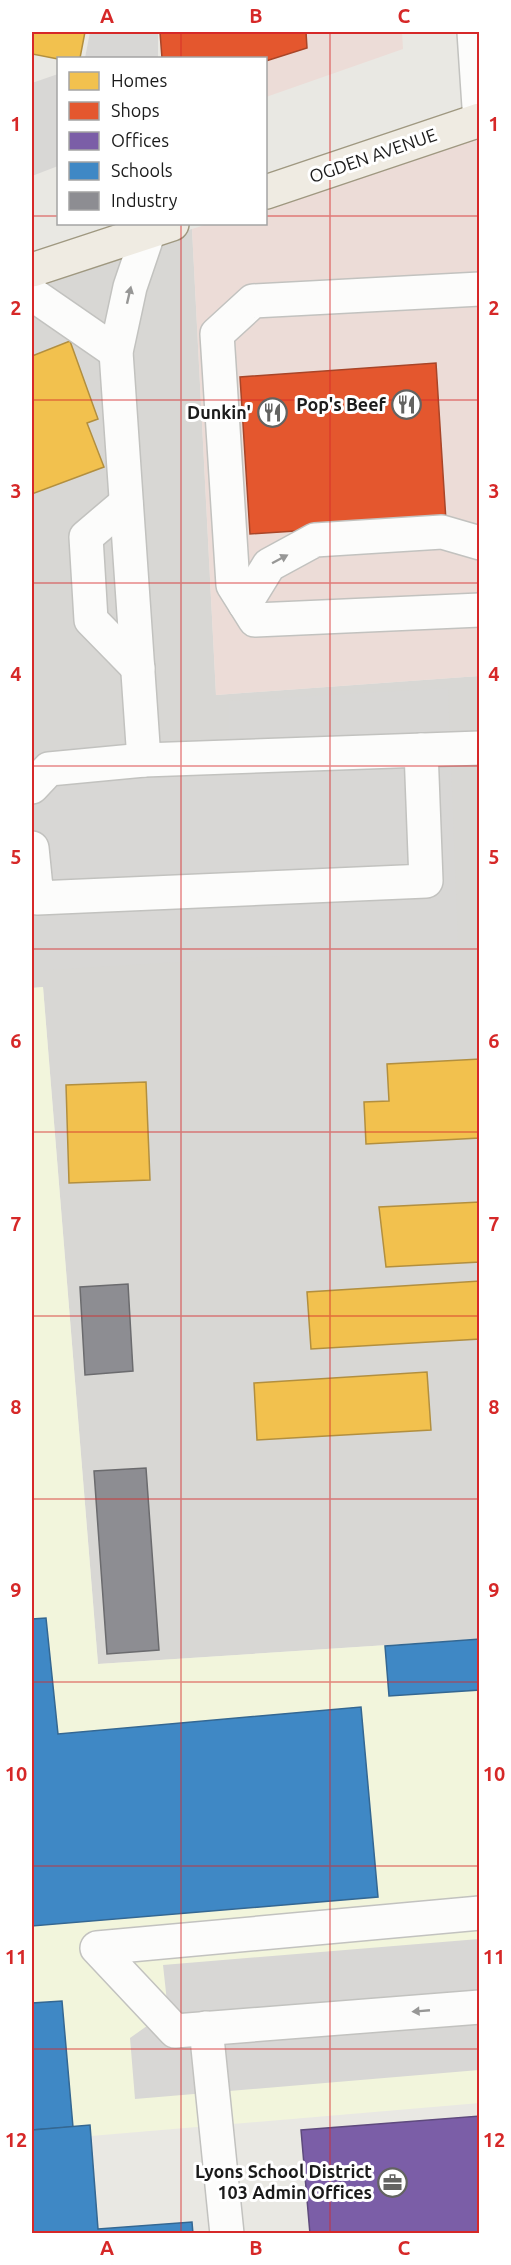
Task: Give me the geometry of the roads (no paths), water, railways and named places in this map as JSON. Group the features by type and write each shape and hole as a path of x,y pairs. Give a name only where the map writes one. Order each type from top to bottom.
{"main road":[{"name":"OGDEN AVENUE","path":"267,192 480,121"},
{"path":"32,270 160,227"}],"street":[{"path":"474,32 480,121"},
{"path":"144,760 116,352 130,287 160,227"},
{"path":"480,289 252,301 217,334 233,585 255,620 480,610"},
{"path":"32,294 116,352"},
{"path":"126,503 86,537 91,620 138,668"},
{"path":"245,604 269,565 315,540 442,532 480,543"},
{"path":"32,787 48,769 144,760 480,748"},
{"path":"32,848 37,898 426,881 421,750"},
{"path":"480,1913 98,1948 175,2031 480,2007"},
{"path":"206,2028 227,2234"}],"place":[{"name":"Pop's Beef","path":"407,405"},
{"name":"Dunkin'","path":"272,413"},
{"name":"Lyons School District 103 Admin Offices","path":"393,2182"}]}
